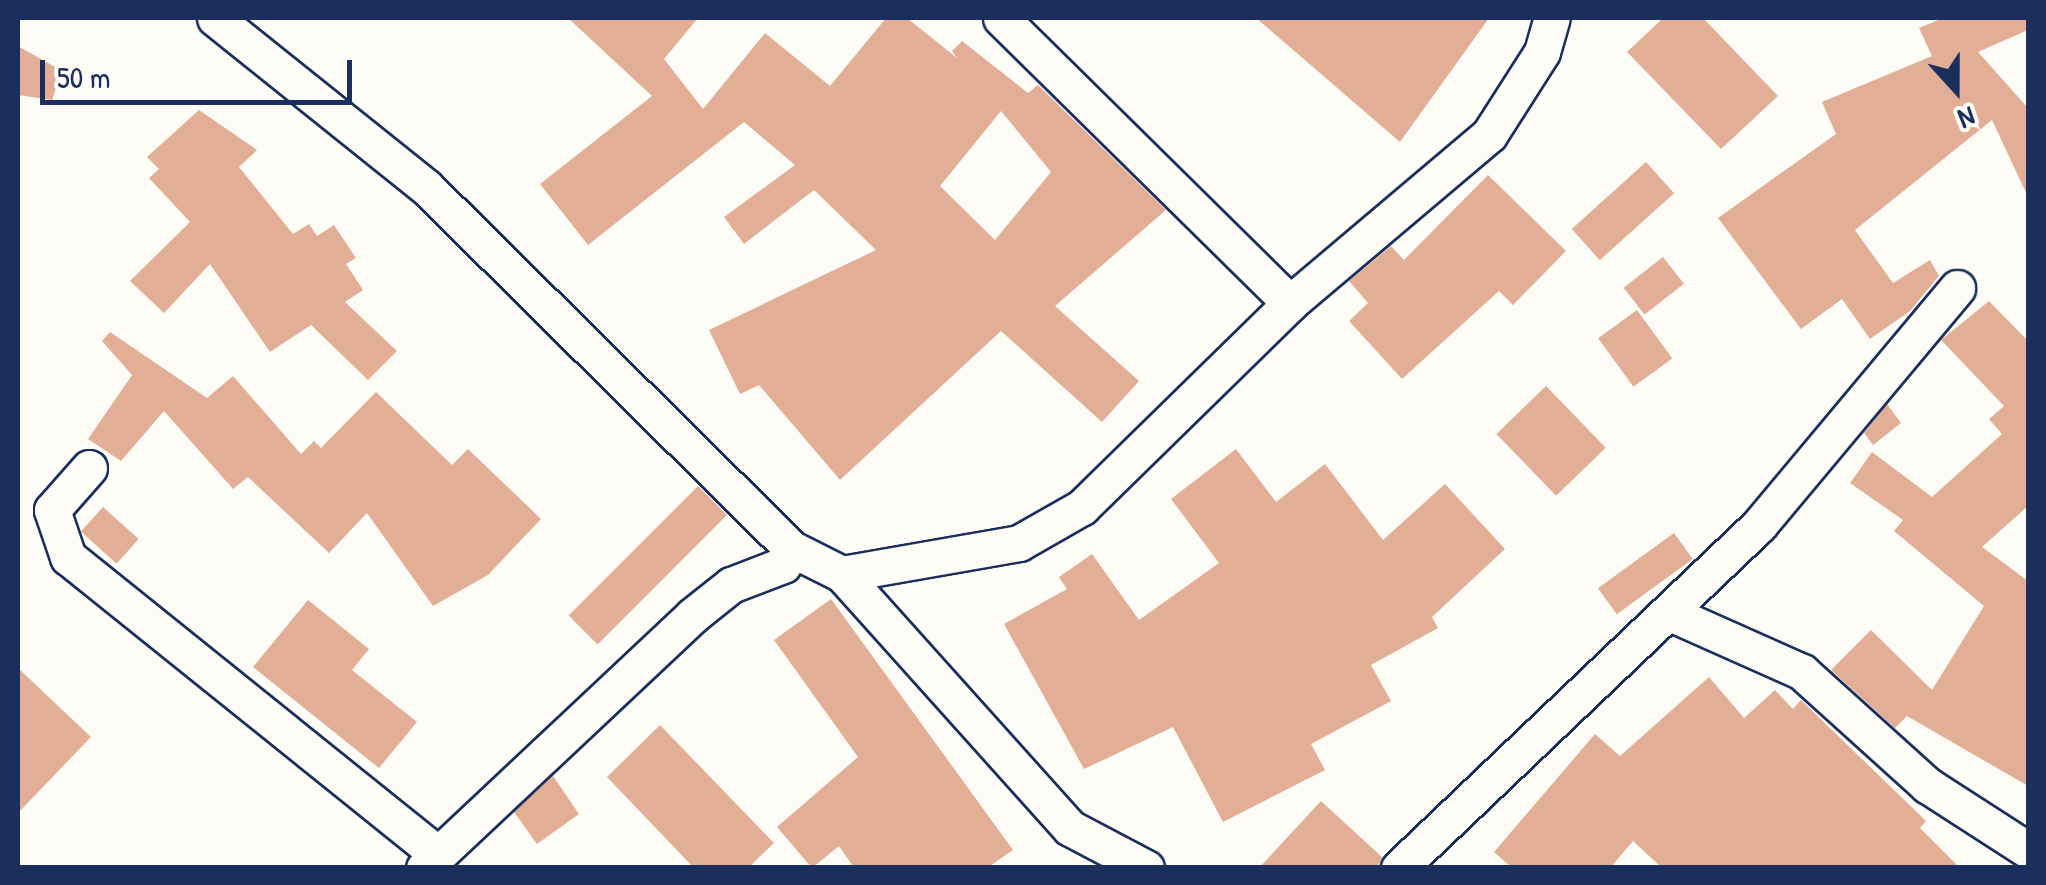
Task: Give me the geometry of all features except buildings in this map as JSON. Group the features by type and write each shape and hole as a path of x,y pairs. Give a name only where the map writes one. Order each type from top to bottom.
{"street":[{"path":"215,18 426,187 792,549 842,574 1070,828 1146,868"},
{"path":"1001,18 1290,303"},
{"path":"842,574 1018,543 1082,507 1290,303 1489,135 1542,52 1552,18"},
{"path":"1399,868 1575,693 1672,614 1957,288"},
{"path":"89,468 52,510 68,557 431,861 692,616 730,585 783,566 792,549"},
{"path":"1672,614 1802,672 1928,786 2028,850"}]}
